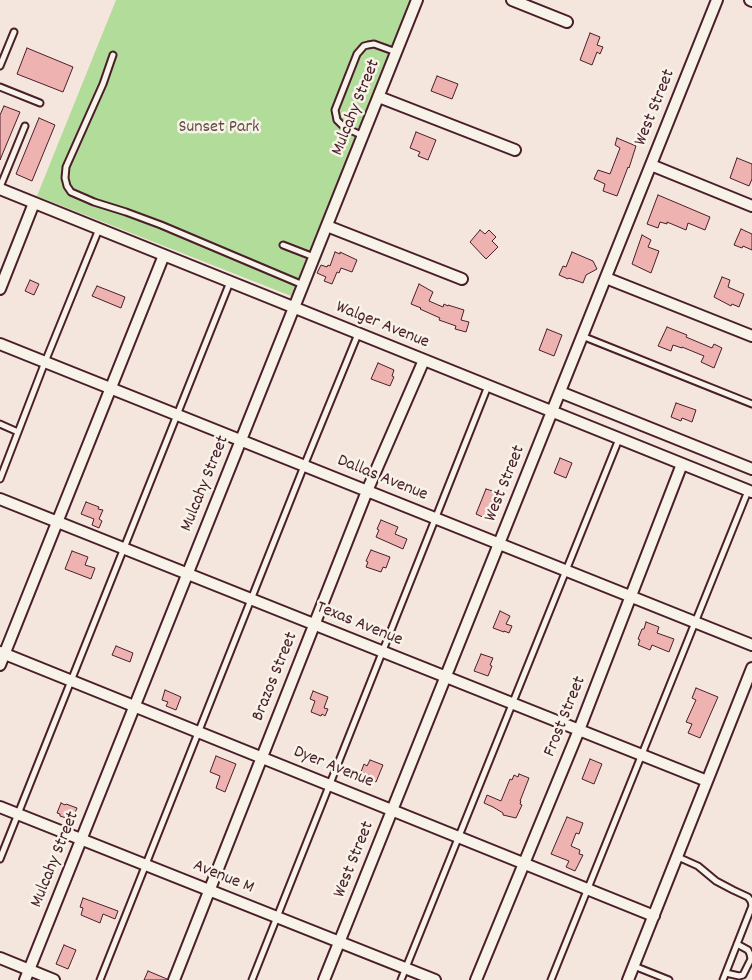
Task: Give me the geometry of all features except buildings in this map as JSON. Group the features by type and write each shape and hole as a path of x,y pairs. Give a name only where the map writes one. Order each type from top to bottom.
{"street":[{"name":"Mulcahy Street","path":"27,975 417,0"},
{"path":"512,0 567,22"},
{"name":"West Street","path":"324,980 717,0"},
{"path":"378,97 515,150"},
{"path":"651,166 752,206"},
{"name":"Walger Avenue","path":"0,188 750,492"},
{"path":"0,289 34,203"},
{"path":"327,226 462,279"},
{"path":"0,665 2,653 57,522 164,255"},
{"path":"606,278 752,336"},
{"name":"Dallas Avenue","path":"0,344 752,645"},
{"name":"Brazos Street","path":"174,980 367,491 424,360"},
{"path":"560,392 752,469"},
{"name":"Frost Street","path":"476,980 578,730 682,464"},
{"name":"Texas Avenue","path":"0,499 707,781"},
{"name":"Dyer Avenue","path":"2,653 654,916"},
{"path":"628,980 752,668"},
{"name":"Avenue M","path":"0,807 435,980"},
{"path":"0,958 27,975 54,980"}],"lane":[{"path":"0,66 14,32"},
{"path":"363,136 344,127 337,120 335,110 356,54 364,46 374,44 397,52"},
{"path":"114,55 66,167 65,178 71,192 161,225 303,285"},
{"path":"0,87 40,103"},
{"path":"0,188 25,126"},
{"path":"0,479 99,229"},
{"path":"283,245 314,257"},
{"path":"0,860 230,282"},
{"path":"100,980 358,334"},
{"path":"582,336 752,404"},
{"path":"252,980 488,386"},
{"path":"0,424 18,432"},
{"path":"401,980 619,439"},
{"path":"551,980 695,622 750,492"},
{"path":"678,857 698,866 725,886 748,897 751,901 752,906 723,980"},
{"path":"745,924 752,927"},
{"path":"726,972 739,976 743,975 751,959 748,950 737,944"},
{"path":"634,966 669,980"}],"green space":[{"name":"Sunset Park","path":"116,0 411,0 291,296 37,196"}]}
